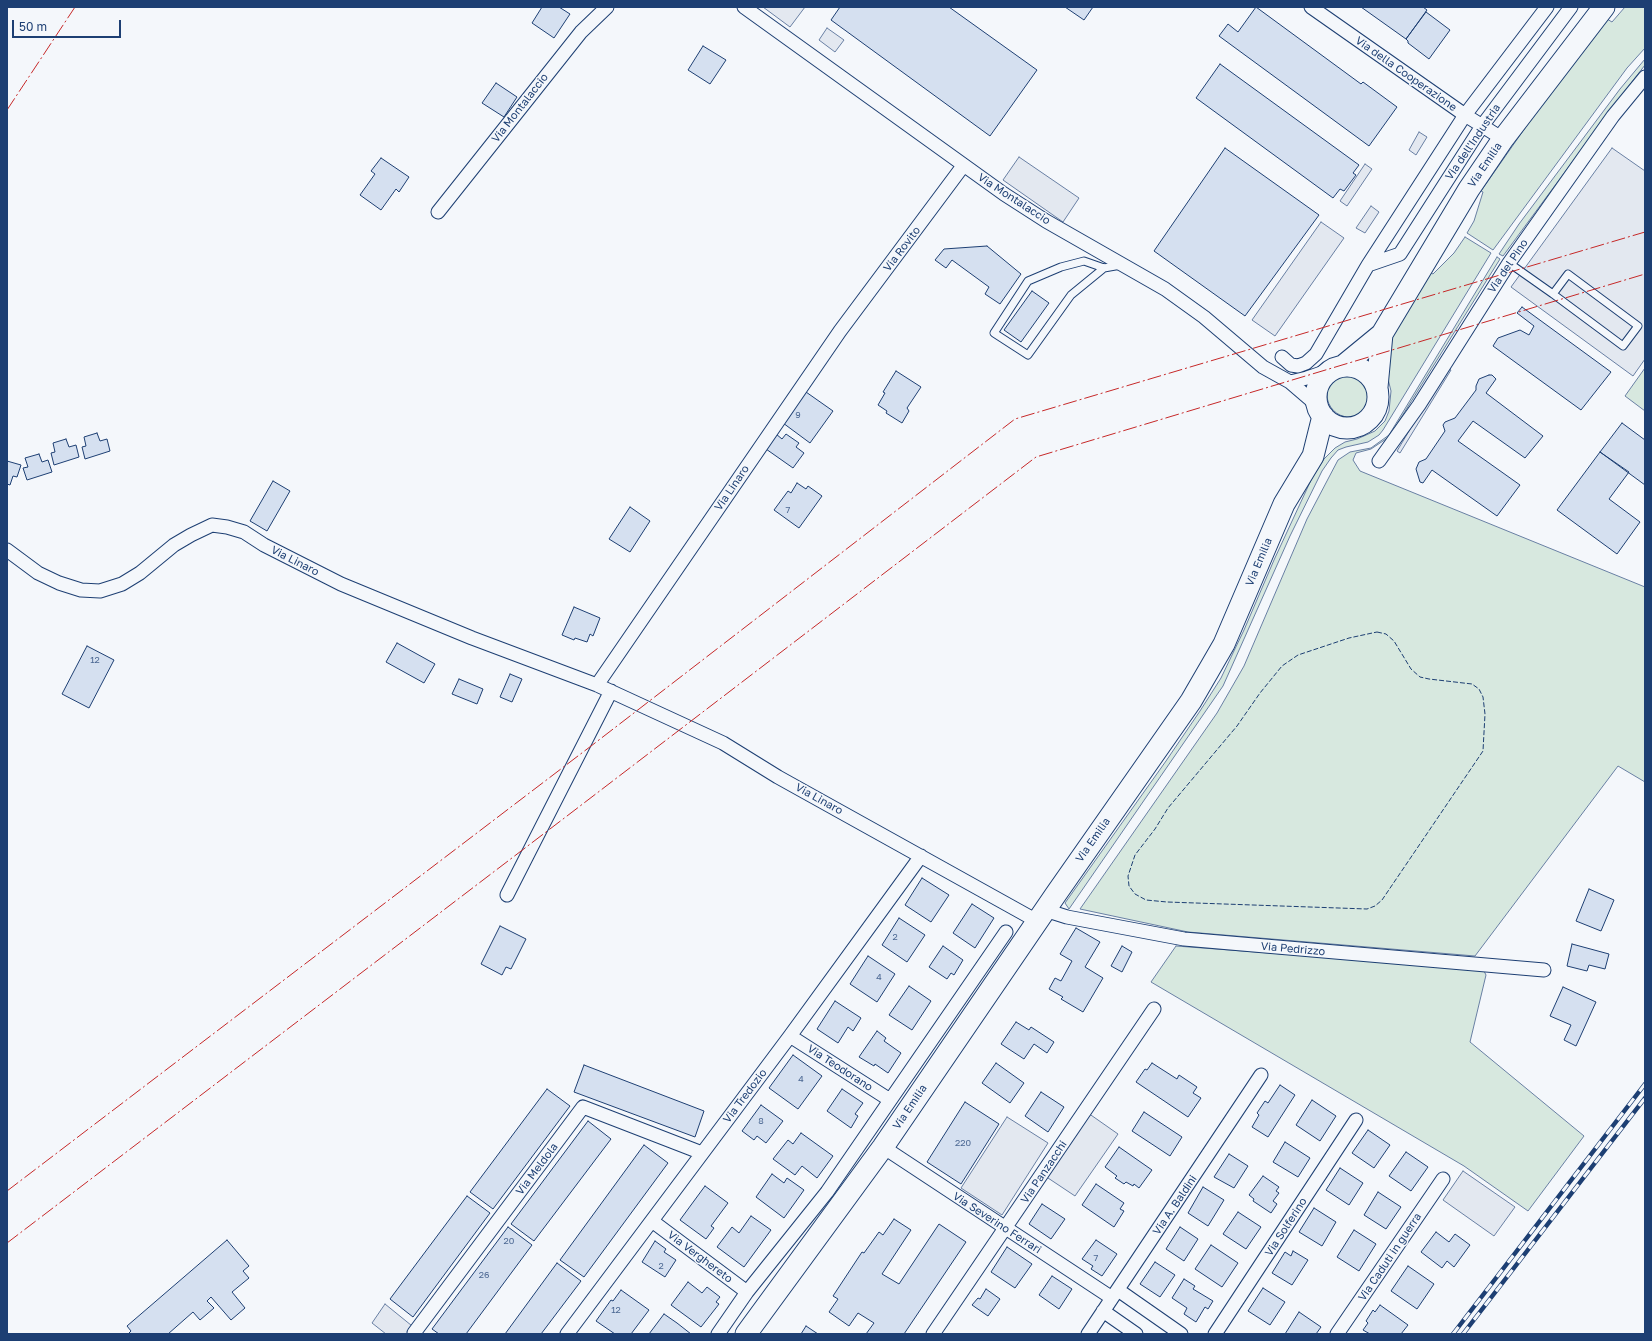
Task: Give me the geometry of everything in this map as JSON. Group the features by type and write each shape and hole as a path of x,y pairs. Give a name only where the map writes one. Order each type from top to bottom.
{"main road":[{"name":"Via Emilia","path":"746,1334 834,1198 883,1147 1041,916 1191,701 1224,644 1284,504 1313,456 1320,411 1316,396 1319,385 1324,376 1338,368 1382,334 1469,189 1503,139 1604,7"},
{"name":"Via Emilia","path":"1313,456 1352,428 1362,424 1370,418 1376,409 1379,398 1377,387 1382,334"},
{"path":"1338,368 1354,366 1364,370 1372,378 1377,387"},
{"path":"1320,411 1331,423 1341,427 1352,428"}],"street":[{"name":"Via Montalaccio","path":"438,212 581,32 607,7"},
{"name":"Via Montalaccio","path":"744,7 963,166 1046,221 1124,264 1165,289 1204,317 1263,367 1290,382 1320,411"},
{"name":"Via della Cooperazione","path":"1311,7 1465,115 1503,139"},
{"name":"Via dell'Industria","path":"1282,357 1291,365 1298,366 1316,354 1368,265 1465,115 1547,7"},
{"name":"Via dell'Industria","path":"1368,265 1400,254 1482,126 1571,7"},
{"path":"1510,55 1527,67"},
{"name":"Via del Pino","path":"1379,461 1419,405 1509,263 1613,116 1645,77"},
{"name":"Via Rovito","path":"840,331 963,166"},
{"path":"1419,186 1436,197"},
{"name":"Via Linaro","path":"597,685 840,331"},
{"path":"1290,382 1338,368"},
{"name":"Via Linaro","path":"7,550 38,573 59,583 81,590 100,591 122,584 140,573 174,546 191,535 212,525 227,527 244,532 264,545 340,584 479,641 612,691 723,743 778,776 921,856 1041,916"},
{"path":"507,895 612,691"},
{"name":"Via Tredozio","path":"568,1334 790,1036 921,856"},
{"name":"Via Pedrizzo","path":"1041,916 1067,917 1184,939 1544,970"},
{"name":"Via Emilia","path":"718,1334 747,1292 834,1198 890,1100 1006,932"},
{"name":"Via Panzacchi","path":"933,1334 1154,1009"},
{"name":"Via Teodorano","path":"790,1036 890,1100"},
{"name":"Via A. Baldini","path":"1088,1334 1261,1075"},
{"name":"Via Meldola","path":"414,1333 583,1107 702,1154"},
{"name":"Via Solferino","path":"1215,1334 1356,1120"},
{"name":"Via Severino Ferrari","path":"883,1147 1006,1228 1181,1334"},
{"name":"Via Caduti in guerra","path":"1337,1334 1443,1180"},
{"name":"Via Verghereto","path":"652,1221 747,1292"},
{"path":"1103,1312 1136,1334"}],"lane":[{"path":"1104,268 1084,260 1061,267 1028,281 994,333 1028,356 1071,295 1104,268 1124,264"},
{"path":"1509,263 1623,346 1638,326 1568,274 1553,294"}],"shaded area":[{"path":"763,7 805,7 790,27"},
{"path":"1625,7 1645,7 1645,48 1627,68 1493,250 1467,233 1474,221 1483,192 1481,191 1532,118 1607,19 1612,22"},
{"path":"827,28 844,40 835,52 819,40"},
{"path":"1645,59 1645,65 1503,256 1499,254 1519,224 1620,89"},
{"path":"1419,132 1427,137 1416,155 1409,150"},
{"path":"1612,148 1645,171 1645,359 1633,376 1511,287"},
{"path":"1019,157 1079,198 1063,222 1003,180"},
{"path":"1365,164 1372,169 1347,206 1340,201"},
{"path":"1371,206 1379,212 1365,233 1356,228"},
{"path":"1321,222 1344,238 1275,336 1252,320"},
{"path":"1465,237 1491,253 1383,430 1379,435 1368,442 1338,450 1322,471 1290,536 1223,686 1069,909 1065,903 1166,761 1221,678 1312,478 1324,459 1335,448 1345,442 1357,439 1375,431 1385,421 1389,411 1391,391 1386,371 1387,345 1429,272 1433,274 1454,253"},
{"path":"1497,257 1500,259 1389,437 1371,449 1356,453 1353,460 1360,471 1645,587 1645,782 1618,766 1475,956 1188,932 1080,909 1217,713 1244,666 1307,519 1338,460 1350,452 1371,448 1389,435"},
{"path":"1447,368 1451,370 1400,453 1397,451"},
{"path":"1645,368 1645,411 1625,396"},
{"path":"1345,373 1353,373 1365,379 1371,391 1371,399 1365,411 1353,417 1345,417 1333,411 1327,399 1327,391 1333,379"},
{"path":"1176,946 1483,969 1486,975 1470,1042 1584,1136 1528,1211 1464,1166 1151,982"},
{"path":"1088,1113 1118,1134 1075,1196 1045,1176"},
{"path":"1007,1117 1048,1143 1002,1215 961,1188"},
{"path":"1463,1171 1515,1207 1494,1236 1443,1200"},
{"path":"385,1304 422,1334 386,1334 372,1323"}],"building":[{"path":"542,7 559,7 570,14 554,38 532,23"},
{"path":"840,7 949,7 1037,70 990,136 831,20"},
{"path":"1065,7 1093,7 1084,20"},
{"path":"1256,7 1361,84 1363,82 1397,107 1369,146 1219,36 1228,24 1238,32"},
{"path":"1361,7 1423,7 1427,10 1406,39"},
{"path":"1426,12 1450,30 1429,59 1408,43 1406,39"},
{"path":"703,46 726,60 710,84 688,70"},
{"path":"1220,64 1359,165 1353,173 1356,175 1344,191 1340,189 1333,198 1196,98"},
{"path":"496,83 517,97 504,117 482,103"},
{"path":"1225,148 1319,215 1245,316 1154,251"},
{"path":"381,158 409,177 399,192 396,189 381,210 360,195 375,174 371,171"},
{"path":"987,246 1021,274 1000,304 985,294 989,287 952,260 946,268 935,260 944,249"},
{"path":"1032,291 1049,303 1021,342 1004,330"},
{"path":"1522,307 1611,372 1581,410 1493,346 1498,338 1520,330 1529,335 1534,326 1517,313"},
{"path":"896,371 921,387 907,408 909,411 902,423 886,413 887,411 878,405 885,393 883,392"},
{"path":"1492,375 1496,379 1486,393 1543,436 1525,458 1473,421 1458,441 1520,485 1497,516 1432,470 1423,483 1420,482 1416,469 1419,462 1426,459 1445,431 1443,425 1445,422 1455,418 1476,390 1479,379"},
{"path":"806,392 833,411 810,443 783,423"},
{"path":"1622,423 1645,440 1645,485 1600,452"},
{"path":"97,433 100,441 107,439 110,451 85,459 82,447 86,446 84,437"},
{"path":"776,434 782,439 786,434 799,443 796,447 804,453 793,468 766,449"},
{"path":"66,439 69,447 76,445 79,457 54,465 51,453 55,452 53,443"},
{"path":"1600,452 1629,472 1609,499 1640,522 1617,554 1557,510"},
{"path":"39,454 42,462 48,460 52,472 27,480 23,468 28,467 25,458"},
{"path":"7,461 21,465 17,477 13,476 10,485 7,484"},
{"path":"273,481 290,491 267,531 250,521"},
{"path":"797,483 806,489 808,486 822,496 799,528 774,510 788,491 791,493"},
{"path":"630,507 650,521 630,552 609,539"},
{"path":"574,607 600,618 593,636 590,634 587,642 575,638 574,640 562,635"},
{"path":"397,643 435,664 424,683 386,662"},
{"path":"87,646 114,660 89,708 62,694"},
{"path":"510,674 522,679 512,702 500,697"},
{"path":"459,679 483,689 477,704 452,694"},
{"path":"922,878 949,895 931,922 905,905"},
{"path":"1589,889 1614,900 1601,931 1576,921"},
{"path":"972,904 994,918 975,948 953,933"},
{"path":"899,918 925,935 907,962 882,945"},
{"path":"500,926 526,939 511,969 506,967 502,975 481,964"},
{"path":"1076,928 1100,942 1085,967 1103,978 1083,1012 1061,999 1063,997 1049,989 1055,978 1061,981 1072,961 1060,954"},
{"path":"1572,944 1609,954 1605,969 1589,965 1587,971 1567,966"},
{"path":"943,946 963,960 954,975 951,973 947,979 929,967"},
{"path":"1122,946 1132,952 1122,972 1111,966"},
{"path":"868,956 895,974 877,1002 850,984"},
{"path":"909,986 931,1001 912,1030 889,1015"},
{"path":"1563,987 1596,1002 1576,1046 1564,1040 1571,1025 1550,1016"},
{"path":"835,1001 861,1018 853,1031 848,1027 838,1043 817,1029"},
{"path":"1016,1022 1029,1030 1031,1027 1054,1042 1047,1053 1034,1044 1024,1059 1001,1044"},
{"path":"877,1031 886,1038 884,1041 901,1053 888,1073 875,1064 874,1066 859,1057"},
{"path":"793,1055 822,1076 798,1109 769,1088"},
{"path":"996,1063 1024,1083 1010,1103 982,1083"},
{"path":"1152,1063 1177,1079 1179,1075 1197,1087 1193,1093 1201,1098 1188,1117 1136,1082 1145,1069 1147,1070"},
{"path":"584,1065 704,1111 695,1137 574,1092"},
{"path":"1280,1085 1295,1095 1268,1137 1252,1127 1259,1115 1257,1113 1265,1101 1268,1103"},
{"path":"547,1089 570,1106 493,1209 470,1192"},
{"path":"842,1089 863,1103 855,1114 858,1116 851,1128 827,1111"},
{"path":"1041,1092 1064,1107 1048,1132 1025,1116"},
{"path":"1312,1100 1336,1116 1320,1141 1296,1125"},
{"path":"965,1102 999,1124 961,1184 927,1162"},
{"path":"761,1105 783,1121 766,1143 757,1136 754,1140 742,1131"},
{"path":"1144,1112 1182,1137 1170,1156 1132,1131"},
{"path":"588,1121 611,1139 534,1241 511,1224"},
{"path":"1368,1130 1390,1145 1374,1168 1352,1153"},
{"path":"801,1133 833,1156 817,1178 802,1166 795,1175 773,1159 788,1140 793,1144"},
{"path":"1285,1142 1310,1158 1298,1177 1273,1162"},
{"path":"644,1145 668,1163 584,1277 560,1260"},
{"path":"1119,1147 1152,1170 1139,1188 1134,1184 1133,1186 1126,1182 1124,1184 1115,1178 1117,1176 1105,1167"},
{"path":"1406,1152 1428,1167 1411,1191 1389,1176"},
{"path":"1229,1154 1248,1166 1234,1188 1214,1177"},
{"path":"1340,1168 1363,1183 1349,1205 1326,1190"},
{"path":"772,1174 784,1183 787,1178 804,1190 784,1218 756,1197"},
{"path":"1263,1176 1279,1187 1276,1191 1279,1193 1273,1201 1277,1204 1271,1213 1253,1201 1254,1199 1249,1195"},
{"path":"1096,1184 1124,1203 1120,1209 1124,1211 1114,1227 1082,1205"},
{"path":"705,1186 728,1203 711,1226 714,1228 706,1239 680,1220"},
{"path":"1203,1187 1224,1200 1208,1226 1188,1213"},
{"path":"1378,1192 1401,1207 1386,1229 1364,1215"},
{"path":"467,1196 490,1213 413,1317 390,1299"},
{"path":"1042,1204 1065,1219 1051,1239 1029,1224"},
{"path":"1314,1208 1336,1222 1322,1246 1299,1232"},
{"path":"1238,1212 1261,1227 1246,1249 1223,1234"},
{"path":"751,1216 771,1230 744,1267 717,1247 732,1227 739,1233"},
{"path":"894,1219 911,1230 882,1274 899,1284 939,1224 966,1242 904,1334 866,1334 874,1323 858,1313 849,1326 829,1312 838,1299 833,1296 862,1252 864,1253 879,1232 883,1235"},
{"path":"508,1227 532,1245 466,1334 439,1334 432,1329"},
{"path":"1180,1227 1198,1239 1184,1261 1166,1249"},
{"path":"1354,1230 1376,1244 1359,1271 1337,1257"},
{"path":"1436,1232 1449,1242 1455,1234 1470,1245 1454,1267 1447,1261 1442,1268 1421,1252"},
{"path":"227,1240 249,1266 243,1271 249,1278 232,1292 245,1308 231,1320 211,1297 207,1301 214,1308 200,1320 193,1312 168,1334 128,1334 131,1331 127,1326"},
{"path":"1096,1240 1117,1254 1102,1276 1091,1269 1093,1266 1082,1259"},
{"path":"655,1241 666,1249 664,1252 676,1260 665,1277 642,1262"},
{"path":"1211,1245 1238,1263 1222,1287 1195,1269"},
{"path":"1007,1247 1032,1264 1015,1288 991,1272"},
{"path":"1293,1251 1308,1260 1292,1285 1272,1273 1285,1252 1291,1256"},
{"path":"1155,1262 1175,1275 1160,1297 1140,1284"},
{"path":"557,1263 581,1281 541,1334 505,1334"},
{"path":"1408,1266 1434,1284 1417,1309 1391,1291"},
{"path":"1052,1276 1072,1289 1059,1309 1039,1295"},
{"path":"1184,1279 1195,1286 1193,1289 1213,1301 1208,1309 1205,1307 1196,1322 1184,1314 1187,1308 1172,1298"},
{"path":"688,1282 702,1293 707,1287 720,1297 716,1302 719,1304 701,1327 671,1305"},
{"path":"1263,1288 1285,1302 1270,1325 1248,1311"},
{"path":"986,1289 1000,1299 988,1316 972,1305 978,1298 980,1299"},
{"path":"621,1290 649,1310 631,1334 615,1334 596,1321 611,1300 613,1301"},
{"path":"1380,1305 1408,1325 1401,1334 1370,1334 1363,1330 1368,1323 1366,1321 1373,1310 1375,1312"},
{"path":"1299,1312 1321,1327 1316,1334 1285,1334"},
{"path":"664,1314 677,1323 691,1334 649,1334"},
{"path":"806,1326 818,1334 801,1334"}],"railway":[{"path":"1453,1334 1645,1084"},
{"path":"1463,1334 1645,1098"}],"fence":[{"path":"1377,632 1386,634 1394,641 1411,669 1420,677 1472,684 1479,689 1483,697 1485,714 1483,751 1382,900 1375,906 1367,909 1167,902 1146,900 1135,894 1129,886 1128,876 1135,855 1155,829 1168,808 1237,726 1260,693 1282,666 1298,655 1349,638 1377,632"}],"power":[{"path":"7,110 75,7"},
{"path":"7,1191 595,743 1015,419 1645,232"},
{"path":"7,1243 1036,457 1645,274"}]}
